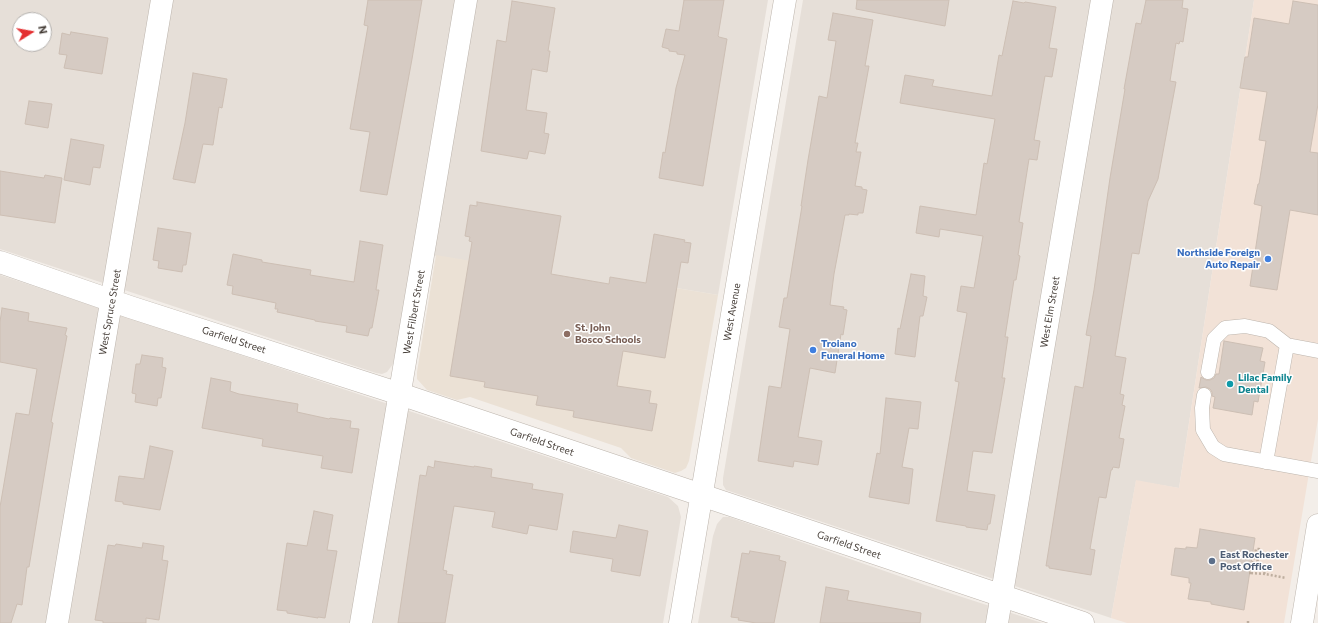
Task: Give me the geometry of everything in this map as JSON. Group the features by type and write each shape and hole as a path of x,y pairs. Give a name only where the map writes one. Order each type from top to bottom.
{"street":[{"name":"West Spruce Street","path":"57,623 162,0"},
{"name":"West Filbert Street","path":"361,623 466,0"},
{"name":"West Avenue","path":"680,623 785,0"},
{"name":"West Elm Street","path":"997,623 1102,0"},
{"name":"Garfield Street","path":"0,262 400,394 1083,623"},
{"path":"1302,623 1318,525"}],"lane":[{"path":"1208,372 1214,339 1225,328 1245,326 1269,331 1287,345 1318,351"},
{"path":"1266,462 1287,345"},
{"path":"1204,395 1202,408 1203,430 1213,447 1224,454 1318,471"}],"path":[{"path":"1265,574 1261,567 1257,565 1259,549 1256,548 1250,573 1265,574 1289,579"}],"shaded area":[{"path":"0,0 768,0 718,295 610,277 609,284 413,252 393,364 387,372 382,374 0,249"},
{"path":"803,0 1254,0 1179,488 1136,481 1111,618 726,490 723,485"},
{"path":"1254,0 1318,0 1318,419 1284,623 1127,623 1111,618 1136,480 1179,488"},
{"name":"St. John Bosco Schools","path":"436,255 608,284 610,277 718,295 689,461 686,468 675,473 631,458 621,448 470,397 457,400 427,390 417,379 417,372"},
{"path":"0,275 668,497 678,506 681,517 663,623 0,623"},
{"path":"723,517 729,517 925,585 1042,623 698,623 713,536 717,524"}],"building":[{"path":"368,0 422,0 387,195 360,191 370,132 350,129 368,26 364,25"},
{"path":"684,0 724,0 718,36 727,39 703,186 659,178 663,152 665,153 676,88 685,55 677,54 677,52 669,51 669,49 662,47 666,29 679,31"},
{"path":"857,0 949,0 945,26 856,9"},
{"path":"1146,0 1183,0 1182,8 1188,9 1183,42 1180,41 1179,44 1176,43 1170,81 1176,82 1158,179 1148,201 1139,254 1132,253 1115,356 1126,358 1120,394 1124,395 1122,405 1125,406 1119,438 1124,439 1119,468 1113,467 1111,470 1106,498 1099,497 1090,549 1095,550 1091,575 1049,568 1049,566 1046,566 1075,386 1083,388 1091,336 1086,335 1124,89 1136,23 1141,24"},
{"path":"512,1 555,8 548,51 550,51 547,72 532,69 526,110 547,113 544,133 549,134 545,154 529,151 527,159 481,151 497,40 506,42"},
{"path":"1013,1 1056,7 1049,48 1057,49 1052,77 1045,76 1034,140 1040,141 1037,160 1029,159 1019,222 1023,223 1018,255 1020,256 1016,280 1014,280 1005,337 1008,337 1002,378 1005,378 992,453 973,451 967,491 995,495 990,524 988,524 987,530 936,521 959,382 955,381 967,313 957,311 961,286 974,288 983,236 940,229 939,237 916,233 920,206 976,215 984,163 987,164 995,119 900,103 905,75 934,80 932,86 992,96 999,55 1002,56"},
{"path":"1293,1 1318,5 1318,104 1310,152 1318,153 1318,215 1290,210 1277,290 1250,286 1262,206 1254,204 1266,141 1259,140 1267,92 1240,88 1245,57 1248,57 1254,18 1289,24"},
{"path":"833,13 873,20 865,66 869,66 855,143 858,143 856,152 861,152 855,186 862,187 862,189 867,190 863,213 858,213 858,215 845,215 834,274 830,305 844,307 843,309 847,310 843,335 841,334 835,373 810,368 798,437 822,441 818,465 794,461 793,467 758,461 769,386 781,388 790,329 779,327 784,298 787,298 819,96 827,98 836,41 828,40"},
{"path":"71,32 108,38 102,74 64,68 67,55 59,54 62,33 70,35"},
{"path":"193,73 227,79 222,108 219,107 213,145 203,144 195,183 173,179 185,123"},
{"path":"29,101 52,104 48,128 25,124"},
{"path":"71,139 104,145 100,168 93,167 90,185 64,180"},
{"path":"0,171 44,178 45,175 62,178 55,223 0,215"},
{"name":"St. John Bosco Schools","path":"477,202 561,216 551,274 609,284 610,277 646,283 654,234 685,240 684,242 691,243 688,263 681,262 665,358 623,351 617,386 651,391 649,403 657,404 652,431 573,417 574,411 536,405 538,396 484,387 485,382 450,376 472,242 469,241 470,237 465,236 470,205 477,206"},
{"path":"158,228 191,233 186,265 183,265 182,272 158,268 159,261 153,260"},
{"path":"360,241 383,245 376,290 379,290 372,328 370,328 368,336 346,332 347,326 315,321 277,312 278,309 275,309 276,303 232,294 233,286 227,285 233,254 262,260 262,262 311,270 310,275 354,282"},
{"path":"911,274 925,276 923,296 927,297 923,316 920,316 915,357 895,354 898,328 900,329"},
{"path":"2,308 29,313 28,321 67,328 65,335 67,336 51,422 53,423 29,567 27,567 22,605 17,604 11,623 0,623 0,507 16,413 29,415 37,369 0,362 0,322"},
{"name":"Lilac Family Dental","path":"1224,341 1263,348 1260,361 1265,362 1258,402 1254,401 1252,415 1213,408 1215,397 1212,396 1210,389 1206,387 1199,388 1201,377 1206,380 1210,380 1214,378 1216,374 1219,374"},
{"path":"142,355 163,358 162,367 166,368 161,398 158,398 157,406 135,402 136,394 132,393 136,364 140,364"},
{"path":"211,378 231,382 230,391 239,394 298,404 297,412 329,419 351,421 350,428 359,429 352,473 321,468 323,456 262,446 263,439 202,428"},
{"path":"886,398 921,402 918,429 909,428 902,467 913,469 909,504 869,497 877,453 880,454"},
{"path":"150,446 173,451 160,510 123,504 123,502 115,501 119,476 144,479"},
{"path":"435,461 492,469 491,477 533,484 532,489 563,494 557,530 529,525 527,534 492,527 495,512 454,506 443,570 447,571 446,574 453,575 445,623 398,623 420,475 426,476 428,466 434,468"},
{"path":"314,511 333,515 327,550 337,551 325,618 287,613 287,611 277,610 287,543 307,546"},
{"path":"619,525 648,531 640,576 611,571 613,559 570,552 573,531 616,538"},
{"name":"East Rochester Post Office","path":"1200,529 1255,538 1244,610 1211,604 1211,602 1188,599 1191,583 1189,583 1189,578 1171,575 1175,548 1197,548"},
{"path":"143,543 164,546 162,560 168,561 159,620 146,618 146,623 103,623 103,621 95,620 108,545 115,546 116,544 142,548"},
{"path":"750,551 780,556 779,560 786,562 774,623 756,623 738,620 739,618 731,617 742,553 749,554"},
{"path":"826,587 849,591 847,600 921,613 920,623 820,623"}],"place":[{"name":"Northside Foreign Auto Repair","path":"1268,259"},
{"name":"St. John Bosco Schools","path":"567,334"},
{"name":"Troiano Funeral Home","path":"813,350"},
{"name":"Lilac Family Dental","path":"1230,384"},
{"name":"East Rochester Post Office","path":"1212,561"}]}
